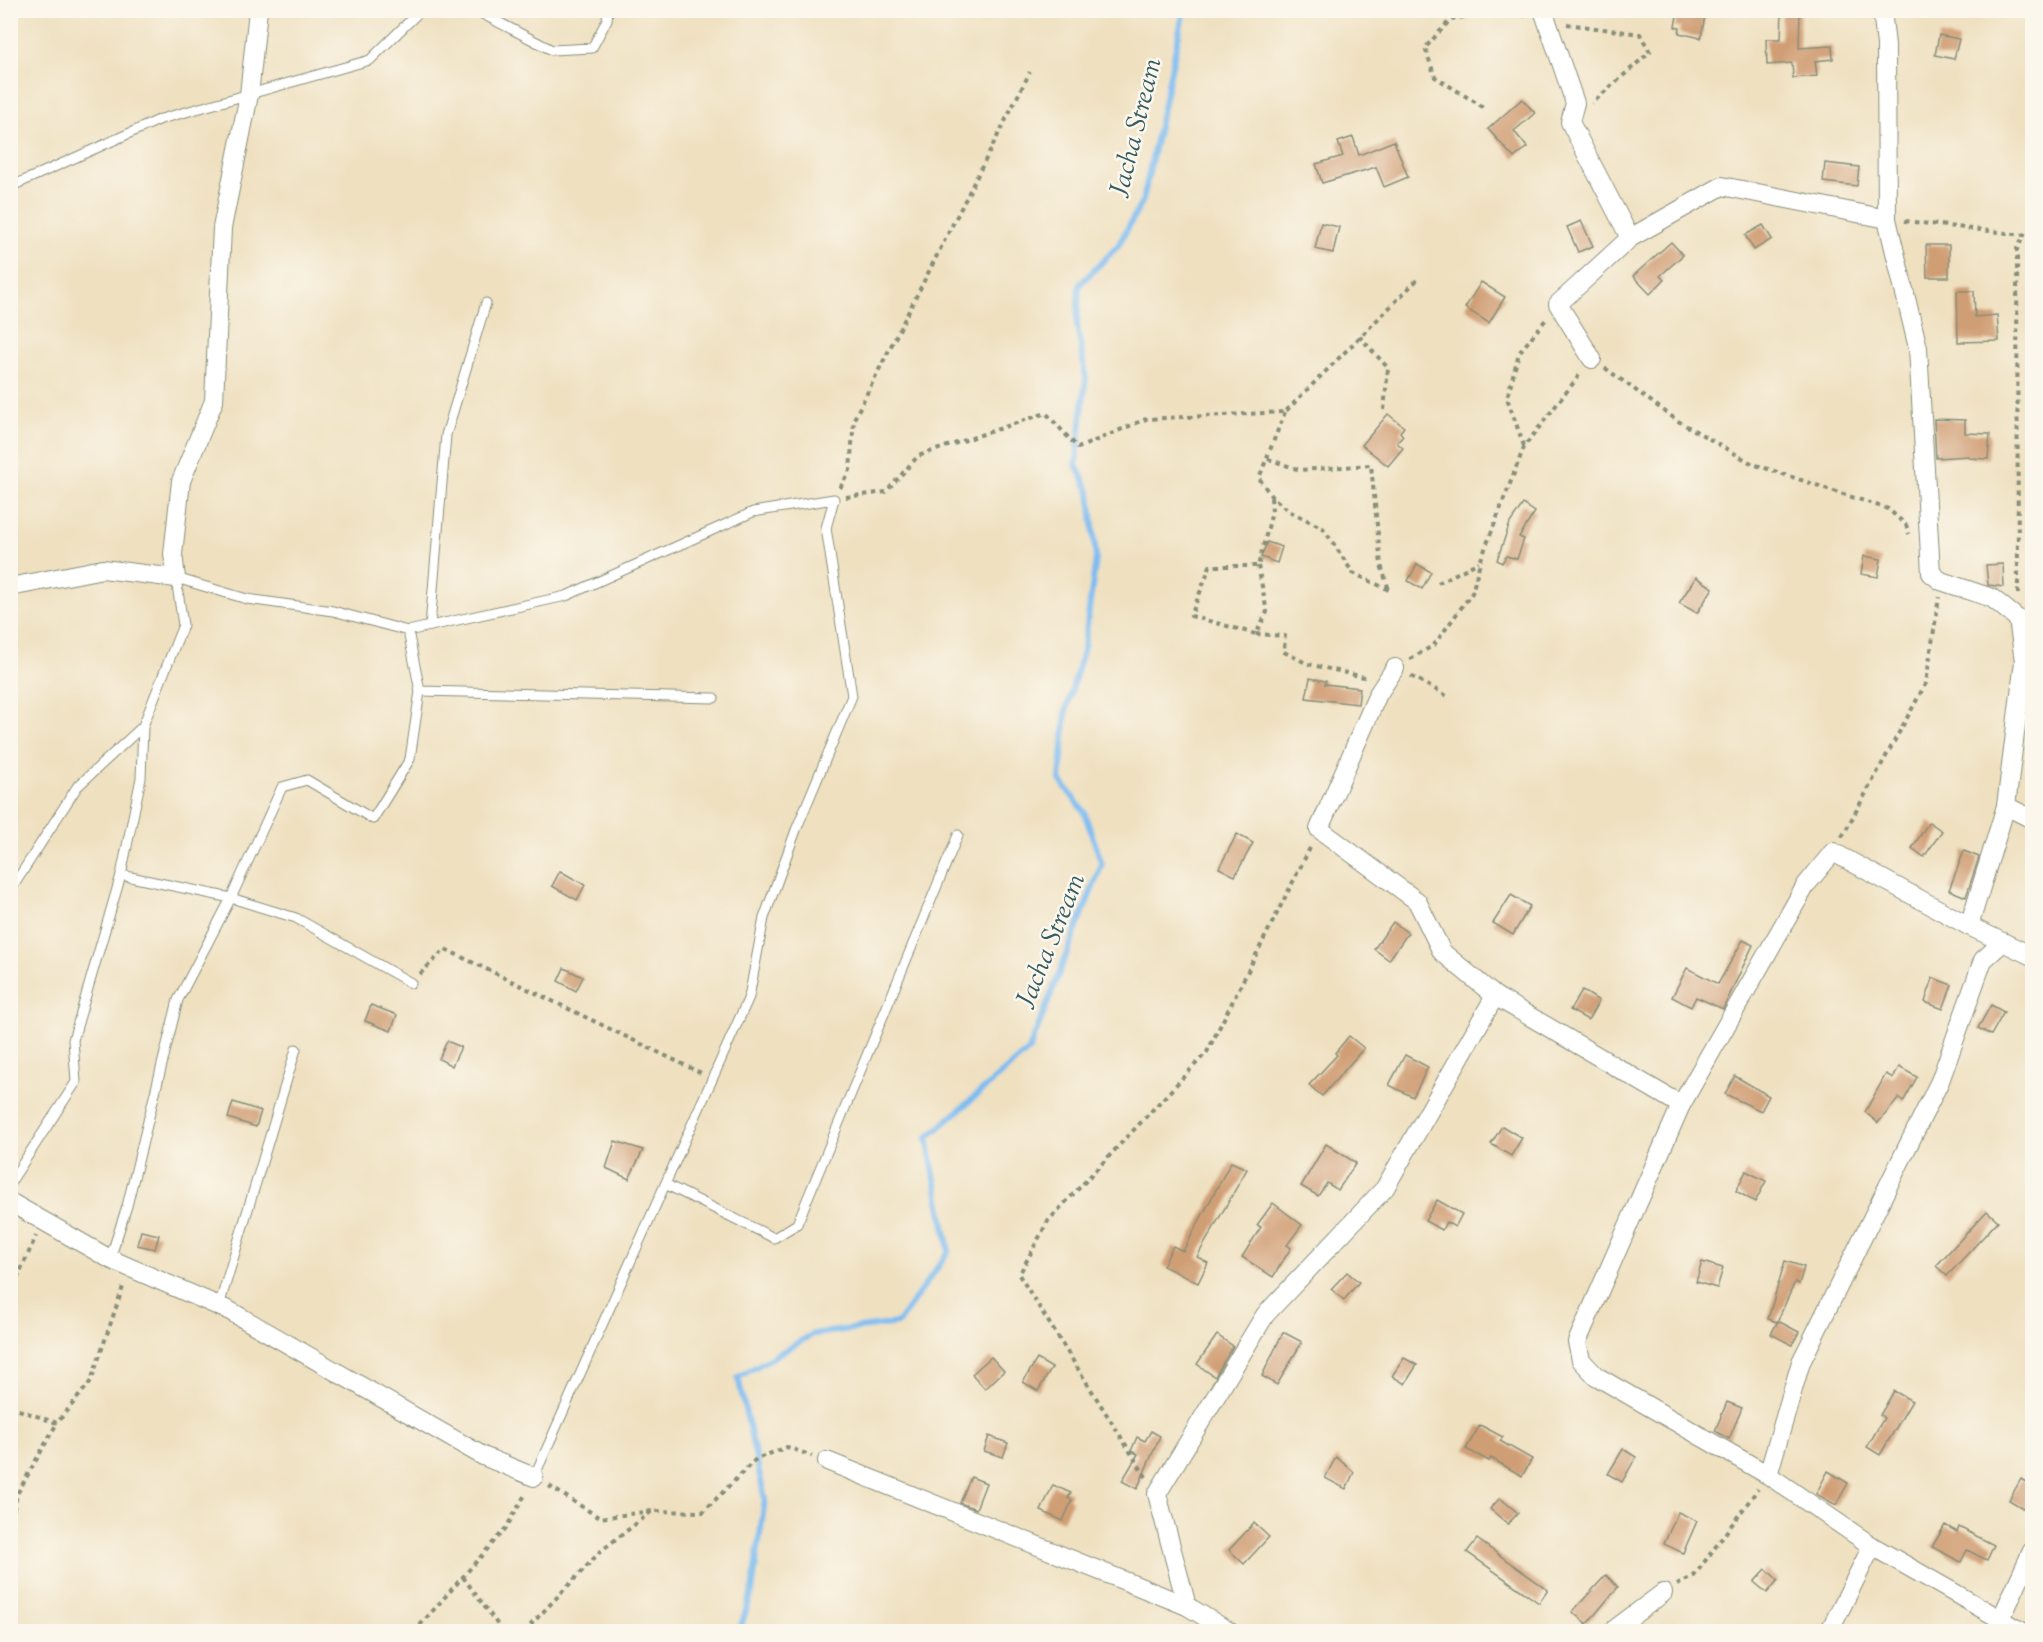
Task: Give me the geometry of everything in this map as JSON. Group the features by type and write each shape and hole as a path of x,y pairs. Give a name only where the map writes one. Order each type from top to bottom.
{"street":[{"path":"10,587 103,568 176,578 173,554 181,480 214,401 222,228 249,95 258,10"},
{"path":"1543,10 1575,103 1570,122 1630,238"},
{"path":"1882,10 1886,45 1887,219 1918,348 1931,573 1941,581 1992,598 2018,619 2025,661 2006,806 1969,926"},
{"path":"1592,358 1558,304 1630,238 1722,186 1887,219"},
{"path":"1395,668 1378,694 1319,829 1417,901 1442,952 1495,996 1681,1105"},
{"path":"2006,806 2032,819"},
{"path":"2023,1632 1872,1546 1768,1476 1596,1376 1581,1360 1577,1342 1681,1105 1806,885 1833,852 1969,926 2032,956"},
{"path":"1768,1476 1801,1362 1940,1081 1983,960 2003,942"},
{"path":"1187,1606 1157,1494 1265,1315 1385,1188 1495,996"},
{"path":"10,1202 110,1259 219,1306 483,1456 534,1478"},
{"path":"827,1461 1187,1606 1230,1632"},
{"path":"1829,1632 1872,1546"},
{"path":"2001,1619 2032,1551"},
{"path":"1611,1632 1663,1593"}],"lane":[{"path":"10,187 161,119 370,60 421,10"},
{"path":"475,10 552,50 592,48 606,20 608,10"},
{"path":"430,626 446,435 486,303"},
{"path":"10,1184 76,1082 73,1040 121,875 141,778 143,726 183,625 176,578 247,599 333,611 408,631 566,596 753,512 834,499 826,528 852,696 796,830 764,918 749,997 715,1079 534,1478"},
{"path":"110,1259 127,1206 178,1000 231,898 282,787 307,780 374,819 410,759 420,691 408,631"},
{"path":"420,691 714,698"},
{"path":"10,891 76,787 143,726"},
{"path":"667,1185 774,1238 797,1224 958,835"},
{"path":"121,875 231,898 296,918 411,983"},
{"path":"219,1306 296,1049"}],"path":[{"path":"834,499 850,470 854,419 1030,72"},
{"path":"1887,219 2025,233 2032,236"},
{"path":"2018,619 2017,249 2025,233"},
{"path":"1268,459 1300,470 1371,465 1381,565 1389,590 1353,573 1323,528 1289,511 1271,496 1259,478 1285,412 1419,278"},
{"path":"1524,447 1507,398 1519,353 1558,304"},
{"path":"1359,336 1388,368 1384,410"},
{"path":"1258,566 1210,566 1191,616 1256,634 1285,636 1284,652 1308,664 1368,678 1395,668 1434,645 1472,593 1480,562 1524,447 1592,358 1678,421 1753,464 1888,509 1906,525 1912,544"},
{"path":"834,499 886,492 918,456 1046,413 1078,448 1146,419 1285,412"},
{"path":"1256,634 1267,612 1258,566 1272,512 1271,496"},
{"path":"1438,583 1480,562"},
{"path":"1833,852 1926,683 1941,581"},
{"path":"1395,668 1447,696"},
{"path":"1157,1494 1019,1275 1048,1221 1207,1052 1319,829"},
{"path":"411,983 445,949 715,1079"},
{"path":"10,1295 42,1222"},
{"path":"10,1528 17,1494 57,1423 91,1380 130,1267"},
{"path":"10,1407 57,1423"},
{"path":"414,1632 506,1528 534,1478 600,1518 652,1511 703,1512 756,1459 787,1447 827,1461"},
{"path":"1663,1593 1694,1576 1768,1476"},
{"path":"524,1632 601,1551 652,1511"},
{"path":"10,1566 14,1582 10,1590"},
{"path":"463,1577 503,1632"}],"building":[{"path":"1678,10 1706,10 1701,38 1679,33 1680,28 1675,27"},
{"path":"1782,10 1800,10 1799,48 1832,46 1833,59 1815,61 1817,76 1793,78 1792,63 1767,65 1766,39 1781,39"},
{"path":"1939,35 1959,39 1954,59 1935,55"},
{"path":"1522,99 1535,113 1514,131 1527,147 1514,158 1488,129"},
{"path":"1353,137 1359,155 1394,141 1408,177 1384,187 1376,167 1322,183 1316,164 1343,156 1338,142"},
{"path":"1825,163 1859,167 1857,186 1823,182"},
{"path":"1581,221 1593,246 1578,252 1567,227"},
{"path":"1321,223 1339,227 1333,253 1315,249"},
{"path":"1763,225 1772,239 1754,250 1745,235"},
{"path":"1671,242 1683,255 1660,276 1664,280 1650,294 1633,276"},
{"path":"1926,245 1949,245 1949,277 1927,277"},
{"path":"1481,282 1505,297 1489,323 1465,308"},
{"path":"1957,291 1974,291 1975,317 1997,315 1999,341 1958,342"},
{"path":"1388,414 1404,427 1400,432 1403,436 1397,443 1403,448 1388,466 1362,445"},
{"path":"1934,419 1965,420 1965,433 1990,434 1988,459 1969,458 1969,456 1936,458"},
{"path":"1523,504 1535,512 1519,537 1524,539 1517,559 1506,556 1502,563 1497,560 1510,523"},
{"path":"1267,542 1282,547 1277,563 1261,557"},
{"path":"1864,556 1881,559 1878,577 1861,574"},
{"path":"1417,564 1431,572 1422,589 1408,581"},
{"path":"2003,564 2004,587 1988,585 1986,565"},
{"path":"1696,577 1713,588 1697,613 1679,603"},
{"path":"1310,678 1326,681 1325,684 1360,688 1358,704 1306,698"},
{"path":"1929,822 1942,831 1924,857 1912,848"},
{"path":"1237,834 1253,843 1235,876 1219,868"},
{"path":"1964,851 1979,857 1966,897 1949,890"},
{"path":"560,871 585,885 577,900 552,886"},
{"path":"1511,895 1530,906 1513,935 1493,923"},
{"path":"1393,922 1408,933 1389,960 1374,949"},
{"path":"1743,940 1753,945 1723,1009 1696,997 1691,1007 1672,997 1687,968 1718,984"},
{"path":"564,968 583,977 576,991 558,981"},
{"path":"1933,978 1952,985 1943,1009 1925,1002"},
{"path":"1582,990 1599,1001 1588,1020 1570,1010"},
{"path":"371,1005 397,1015 391,1031 365,1021"},
{"path":"1991,1005 2004,1012 1991,1035 1978,1028"},
{"path":"1349,1036 1364,1048 1322,1096 1309,1085 1337,1055 1335,1053"},
{"path":"447,1041 461,1047 452,1066 439,1059"},
{"path":"1405,1055 1428,1067 1413,1097 1389,1085"},
{"path":"1899,1067 1917,1077 1903,1102 1899,1098 1878,1123 1865,1112 1886,1074 1893,1078"},
{"path":"1735,1076 1769,1096 1761,1111 1725,1094"},
{"path":"233,1102 261,1111 256,1127 228,1118"},
{"path":"1502,1126 1522,1138 1511,1156 1491,1144"},
{"path":"615,1141 643,1150 629,1179 606,1168"},
{"path":"1326,1144 1356,1163 1338,1190 1327,1183 1318,1196 1301,1186"},
{"path":"1231,1162 1247,1169 1197,1257 1208,1263 1198,1283 1163,1266 1173,1246 1183,1251"},
{"path":"1746,1171 1766,1181 1755,1202 1736,1191"},
{"path":"1437,1200 1462,1214 1455,1227 1446,1222 1442,1230 1425,1221"},
{"path":"1273,1203 1302,1225 1287,1245 1291,1248 1273,1277 1242,1257 1261,1227 1257,1225"},
{"path":"1987,1211 1998,1221 1947,1276 1936,1266"},
{"path":"141,1231 159,1235 155,1249 137,1245"},
{"path":"1785,1261 1804,1267 1799,1284 1795,1282 1777,1322 1768,1319"},
{"path":"1702,1262 1723,1268 1717,1288 1696,1282"},
{"path":"1347,1272 1359,1282 1344,1300 1331,1289"},
{"path":"1778,1321 1799,1332 1792,1345 1771,1334"},
{"path":"1283,1332 1302,1342 1277,1385 1262,1376"},
{"path":"1217,1335 1233,1346 1215,1377 1197,1364"},
{"path":"991,1357 1004,1371 985,1389 972,1374"},
{"path":"1404,1358 1417,1365 1405,1384 1392,1376"},
{"path":"1037,1359 1052,1368 1038,1391 1023,1382"},
{"path":"1894,1391 1912,1401 1880,1455 1867,1447 1884,1418 1880,1415"},
{"path":"1727,1402 1742,1408 1729,1439 1715,1431"},
{"path":"1480,1425 1503,1437 1500,1441 1532,1459 1522,1476 1491,1458 1489,1461 1466,1449"},
{"path":"1151,1431 1160,1436 1137,1489 1122,1481 1138,1454 1131,1451 1137,1437 1145,1441"},
{"path":"989,1436 1008,1443 1003,1457 984,1451"},
{"path":"1623,1449 1636,1457 1622,1482 1608,1474"},
{"path":"1336,1457 1354,1472 1346,1489 1325,1478"},
{"path":"1828,1471 1848,1483 1836,1505 1816,1494"},
{"path":"971,1477 986,1483 976,1509 960,1503"},
{"path":"2021,1479 2032,1486 2032,1499 2026,1510 2009,1500"},
{"path":"1053,1485 1071,1493 1068,1498 1072,1500 1063,1521 1041,1511"},
{"path":"1500,1498 1518,1513 1508,1524 1490,1509"},
{"path":"1678,1512 1697,1521 1683,1553 1664,1544"},
{"path":"1254,1523 1269,1537 1244,1564 1229,1550"},
{"path":"1945,1525 1957,1532 1959,1527 1994,1545 1987,1560 1967,1550 1961,1562 1932,1547"},
{"path":"1477,1539 1548,1590 1539,1603 1467,1552"},
{"path":"1766,1569 1778,1580 1767,1593 1754,1582"},
{"path":"1606,1575 1618,1587 1587,1624 1572,1612"}],"waterway":[{"name":"Jacha Stream","path":"739,1632 752,1592 765,1499 738,1377 813,1334 898,1323 949,1251 927,1138 1029,1050 1102,864 1084,812 1060,780 1066,711 1084,647 1096,558 1090,493 1076,465 1086,378 1077,325 1079,285 1118,246 1143,200 1184,10"}]}
